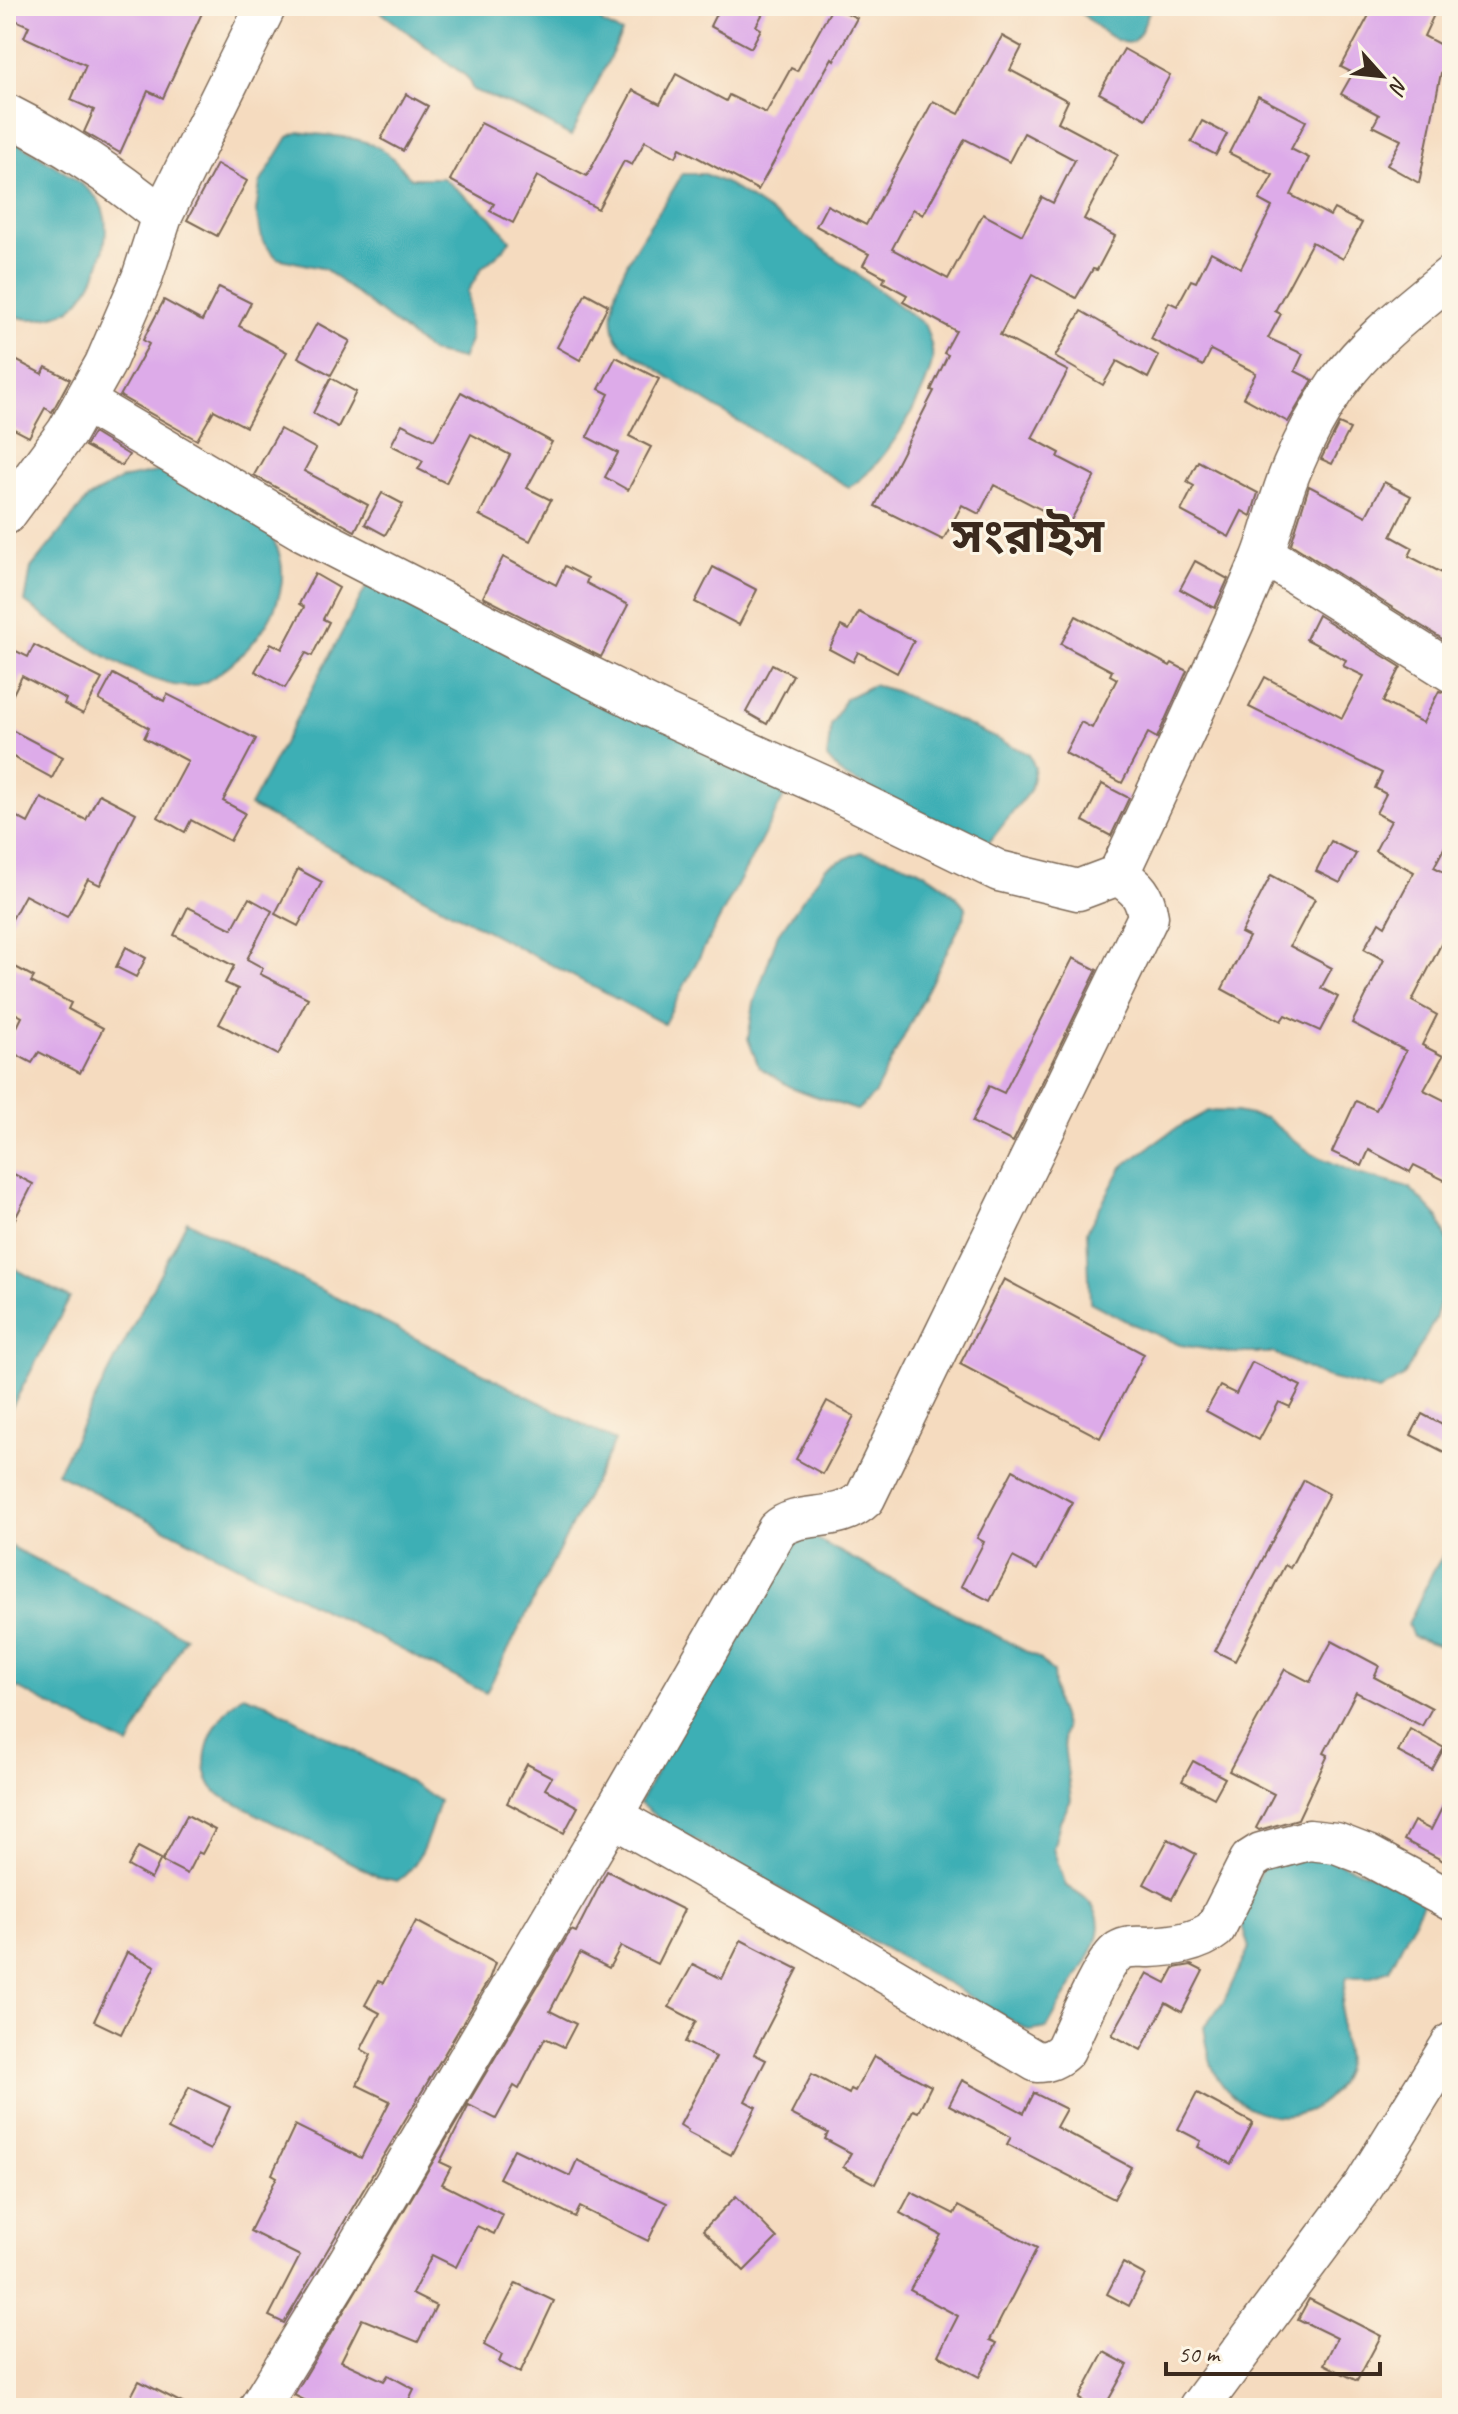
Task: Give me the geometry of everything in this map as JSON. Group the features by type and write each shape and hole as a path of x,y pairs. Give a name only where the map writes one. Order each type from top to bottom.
{"street":[{"path":"6,514 67,432 85,402 124,325 162,216 266,6"},
{"path":"6,114 52,137 114,177 162,216"},
{"path":"85,402 300,529 665,714 833,790 999,871 1078,890 1118,875 1264,554 1291,469 1336,386 1359,356 1390,325 1452,275"},
{"path":"1264,554 1452,672"},
{"path":"259,2408 612,1816 777,1530 786,1523 854,1509 865,1498 1148,917 1146,899 1135,886 1118,875"},
{"path":"612,1816 1037,2062 1047,2062 1065,2050 1117,1951 1206,1936 1215,1929 1243,1869 1261,1853 1309,1840 1336,1843 1367,1855 1452,1901"},
{"path":"1199,2408 1363,2187 1452,2043"}],"water":[{"path":"373,6 592,6 603,24 622,33 571,136 526,111 473,90 467,77"},
{"path":"1074,6 1151,6 1139,34 1127,43 1102,31"},
{"path":"299,132 365,142 388,154 411,178 443,178 491,217 510,240 482,268 468,291 470,341 462,359 431,352 325,269 277,258 263,242 256,212 260,183 288,137"},
{"path":"6,135 84,186 100,203 104,215 105,242 91,284 75,305 50,317 22,318 6,309"},
{"path":"682,174 705,174 729,185 796,229 925,325 932,362 921,395 887,450 849,487 699,397 632,353 617,338 613,309 623,272"},
{"path":"161,471 192,483 258,521 274,543 281,561 282,580 278,598 260,633 227,667 209,680 188,686 162,682 121,664 79,640 25,602 31,568 87,499 121,479"},
{"path":"373,574 786,793 664,1024 250,806"},
{"path":"873,685 895,691 1029,754 1035,768 1030,790 987,845 842,775 827,758 831,725 845,699"},
{"path":"861,852 892,859 918,870 943,885 966,907 964,918 874,1095 857,1110 794,1089 759,1067 748,1039 754,1003 778,934 826,867"},
{"path":"1208,1111 1266,1118 1312,1154 1358,1174 1410,1188 1439,1218 1451,1250 1452,1264 1435,1319 1404,1376 1379,1391 1325,1377 1274,1353 1231,1353 1180,1345 1090,1302 1087,1231 1122,1167 1175,1129"},
{"path":"187,1221 615,1441 486,1693 57,1473"},
{"path":"6,1264 70,1298 6,1418"},
{"path":"792,1526 1040,1659 1053,1672 1055,1700 1065,1728 1063,1737 1071,1800 1060,1822 1053,1849 1066,1886 1092,1905 1099,1927 1092,1952 1047,2028 1030,2031 663,1822 639,1803"},
{"path":"1452,1542 1452,1650 1413,1637 1408,1624 1433,1571"},
{"path":"6,1544 185,1637 129,1746 6,1682"},
{"path":"243,1695 266,1703 439,1801 424,1846 406,1874 397,1881 379,1877 221,1796 211,1785 206,1772 208,1743 223,1716"},
{"path":"1305,1851 1427,1895 1389,1970 1370,1977 1347,1977 1341,2019 1345,2068 1332,2092 1318,2105 1302,2113 1284,2116 1266,2114 1232,2096 1219,2080 1209,2054 1204,2027 1223,2003 1249,1948 1239,1915 1262,1869"}],"building":[{"path":"6,6 184,6 202,13 163,98 148,91 120,153 84,132 94,110 71,100 86,65 24,37 29,26 6,16"},
{"path":"720,6 767,6 756,26 761,29 751,48 710,26"},
{"path":"833,6 857,18 758,190 680,148 676,157 645,141 632,165 624,161 598,209 537,176 513,223 490,211 494,204 450,180 481,123 587,176 633,90 660,104 676,74 726,101 729,95 766,113 791,68 797,71"},
{"path":"1374,6 1438,6 1424,36 1452,51 1452,79 1441,73 1419,183 1387,165 1401,140 1373,126 1379,115 1341,94 1353,73 1341,67"},
{"path":"1002,36 1022,47 1010,70 1068,101 1058,122 1118,154 1084,219 1115,236 1097,270 1093,269 1076,298 1033,274 1000,335 1068,371 1032,438 1060,453 1058,457 1095,476 1069,524 994,485 979,514 962,505 943,540 875,506 934,391 931,390 948,355 944,353 956,331 903,302 907,295 883,282 885,277 863,265 869,254 816,226 827,205 866,225 933,101 959,114","holes":["1024,133 1075,160 1053,203 1042,197 1022,235 983,214 948,279 892,249 913,209 923,215 965,139 1009,162"]},
{"path":"1124,49 1170,75 1146,119 1099,93"},
{"path":"406,94 428,106 403,151 381,139"},
{"path":"1258,96 1306,121 1291,149 1309,158 1291,195 1330,216 1334,209 1362,223 1343,259 1312,242 1275,311 1281,314 1268,338 1303,354 1295,371 1313,380 1288,422 1243,397 1256,373 1211,350 1203,366 1151,339 1169,302 1177,306 1191,280 1196,282 1211,252 1241,268 1272,207 1259,200 1273,175 1229,153"},
{"path":"1202,121 1227,134 1216,155 1191,142"},
{"path":"217,164 247,181 217,236 187,220"},
{"path":"219,287 251,303 239,326 287,352 246,427 214,410 197,440 120,396 149,344 143,340 164,300 202,321"},
{"path":"586,293 608,305 580,360 557,347"},
{"path":"1081,311 1159,356 1148,378 1117,361 1103,385 1055,357"},
{"path":"317,323 350,341 331,375 298,357"},
{"path":"6,355 42,374 46,367 70,379 52,412 45,408 29,437 6,425"},
{"path":"616,357 659,379 629,436 651,447 628,490 605,477 618,453 587,437 609,394 599,389"},
{"path":"331,378 356,392 338,427 313,413"},
{"path":"461,392 552,442 527,488 551,500 530,541 479,515 510,455 471,434 446,483 418,469 423,461 391,445 402,424 434,440"},
{"path":"1339,424 1350,429 1332,464 1321,459"},
{"path":"280,429 316,449 304,471 368,505 355,531 254,475"},
{"path":"93,433 129,455 122,466 85,446"},
{"path":"1198,461 1258,493 1251,516 1242,511 1229,537 1181,511 1194,486 1187,482"},
{"path":"1384,482 1411,496 1391,536 1413,548 1409,556 1452,578 1452,645 1291,544 1309,486 1366,516"},
{"path":"382,493 403,504 385,535 365,524"},
{"path":"503,557 556,585 565,566 588,578 586,583 628,605 601,657 483,597"},
{"path":"1195,561 1228,579 1215,608 1180,589"},
{"path":"713,567 757,590 739,625 695,602"},
{"path":"315,574 339,588 323,619 329,622 312,656 306,653 285,688 255,671 271,643 282,649 304,607 299,604"},
{"path":"859,612 914,641 897,673 858,652 853,662 829,649 841,626 849,630"},
{"path":"1318,615 1401,667 1383,702 1423,723 1439,691 1452,695 1452,833 1434,867 1452,876 1452,923 1412,1001 1437,1015 1422,1045 1443,1056 1424,1090 1452,1104 1452,1184 1414,1165 1410,1172 1369,1150 1362,1166 1332,1152 1356,1101 1376,1110 1406,1051 1352,1023 1384,960 1364,949 1379,922 1385,926 1414,872 1375,851 1391,821 1376,813 1386,794 1375,788 1382,773 1249,707 1265,677 1342,718 1364,676 1343,666 1346,660 1306,639"},
{"path":"1076,616 1170,666 1172,663 1187,671 1157,738 1148,733 1122,783 1065,753 1081,722 1092,728 1117,679 1110,675 1112,671 1061,644"},
{"path":"34,645 102,679 83,714 64,704 66,699 22,676 6,708 6,646 28,657"},
{"path":"772,664 793,675 767,724 746,712"},
{"path":"113,674 164,701 167,694 256,739 223,801 245,813 230,841 191,820 185,832 158,817 188,761 144,738 149,728 99,700"},
{"path":"6,727 63,757 52,778 6,753"},
{"path":"1102,784 1129,798 1111,836 1083,821"},
{"path":"99,794 136,813 100,885 88,879 67,917 25,895 6,930 6,811 28,823 41,798 86,820"},
{"path":"1331,841 1356,854 1340,883 1316,871"},
{"path":"298,869 322,882 298,926 275,914"},
{"path":"1271,875 1315,899 1290,946 1332,968 1321,988 1338,997 1320,1031 1285,1015 1281,1021 1222,989 1249,937 1241,933"},
{"path":"249,898 272,911 247,959 263,968 260,974 308,998 278,1055 219,1024 238,989 225,983 234,966 174,935 188,907 232,929"},
{"path":"126,947 146,958 136,977 116,967"},
{"path":"1073,958 1097,970 1013,1142 972,1122 989,1086 1004,1093"},
{"path":"6,962 34,977 31,982 71,1003 68,1009 103,1028 80,1073 39,1052 32,1063 6,1049 22,1017 6,1008"},
{"path":"6,1170 33,1184 6,1236"},
{"path":"1004,1279 1144,1354 1100,1438 960,1364"},
{"path":"1252,1362 1301,1386 1290,1407 1279,1402 1259,1440 1206,1411 1220,1386 1236,1394"},
{"path":"827,1401 854,1416 823,1474 796,1459"},
{"path":"1422,1414 1452,1430 1452,1456 1411,1435"},
{"path":"1013,1470 1072,1502 1037,1570 1013,1557 990,1601 961,1586 984,1542 977,1538"},
{"path":"1304,1480 1329,1494 1290,1568 1285,1565 1235,1661 1215,1651"},
{"path":"1332,1641 1379,1666 1374,1677 1432,1708 1422,1726 1356,1692 1324,1753 1328,1755 1298,1819 1259,1830 1256,1828 1274,1794 1229,1771 1285,1669 1310,1682"},
{"path":"1410,1729 1444,1748 1432,1770 1398,1752"},
{"path":"1193,1761 1225,1778 1214,1798 1182,1781"},
{"path":"527,1764 552,1777 545,1789 578,1807 564,1833 507,1803"},
{"path":"1452,1788 1452,1849 1445,1862 1404,1840 1414,1821 1431,1830"},
{"path":"187,1815 215,1830 202,1854 198,1852 187,1874 162,1861"},
{"path":"1168,1839 1196,1854 1172,1899 1144,1884"},
{"path":"138,1847 161,1859 151,1879 128,1866"},
{"path":"607,1871 684,1910 657,1964 621,1946 609,1968 580,1953 550,2011 576,2024 564,2047 545,2038 519,2089 514,2086 496,2119 469,2105 440,2162 451,2167 442,2184 503,2215 494,2234 477,2226 456,2267 432,2255 412,2294 436,2306 418,2342 362,2319 341,2361 384,2381 388,2375 414,2389 405,2408 320,2408 294,2395 571,1930 576,1932"},
{"path":"416,1921 495,1963 489,1979 284,2323 269,2316 300,2256 250,2231 277,2177 272,2174 295,2125 361,2158 390,2101 357,2085 371,2055 361,2049 380,2013 365,2005 378,1981 383,1983"},
{"path":"741,1940 798,1969 754,2054 766,2060 745,2101 756,2107 731,2155 687,2132 680,2125 716,2057 685,2042 696,2021 669,2007 693,1964 722,1979"},
{"path":"127,1952 155,1966 121,2034 94,2021"},
{"path":"1191,1965 1203,1971 1182,2012 1166,2003 1141,2050 1112,2035 1147,1973 1166,1983 1174,1968"},
{"path":"874,2056 931,2086 918,2112 913,2110 875,2184 843,2167 851,2153 825,2139 828,2133 791,2114 812,2074 849,2094 851,2089 855,2091"},
{"path":"962,2080 1024,2113 1034,2093 1066,2109 1056,2127 1131,2167 1114,2199 1007,2144 1011,2137 949,2105"},
{"path":"189,2087 230,2107 210,2150 168,2129"},
{"path":"1197,2093 1253,2123 1231,2164 1198,2147 1201,2141 1178,2129"},
{"path":"514,2149 570,2176 577,2160 667,2203 648,2241 580,2207 575,2217 499,2178"},
{"path":"911,2192 954,2214 958,2206 1037,2248 990,2340 997,2343 979,2377 938,2355 958,2316 910,2290 941,2235 900,2213"},
{"path":"736,2196 777,2238 744,2271 703,2230"},
{"path":"1123,2263 1145,2275 1129,2306 1107,2294"},
{"path":"516,2283 554,2301 520,2373 499,2362 502,2355 484,2345"},
{"path":"1309,2299 1381,2336 1357,2381 1324,2364 1337,2338 1298,2319"},
{"path":"1104,2352 1128,2365 1104,2408 1096,2408 1079,2399"},
{"path":"139,2381 192,2408 125,2408"}],"district":[{"name":"সংরাইস","path":"1028,535"}]}
